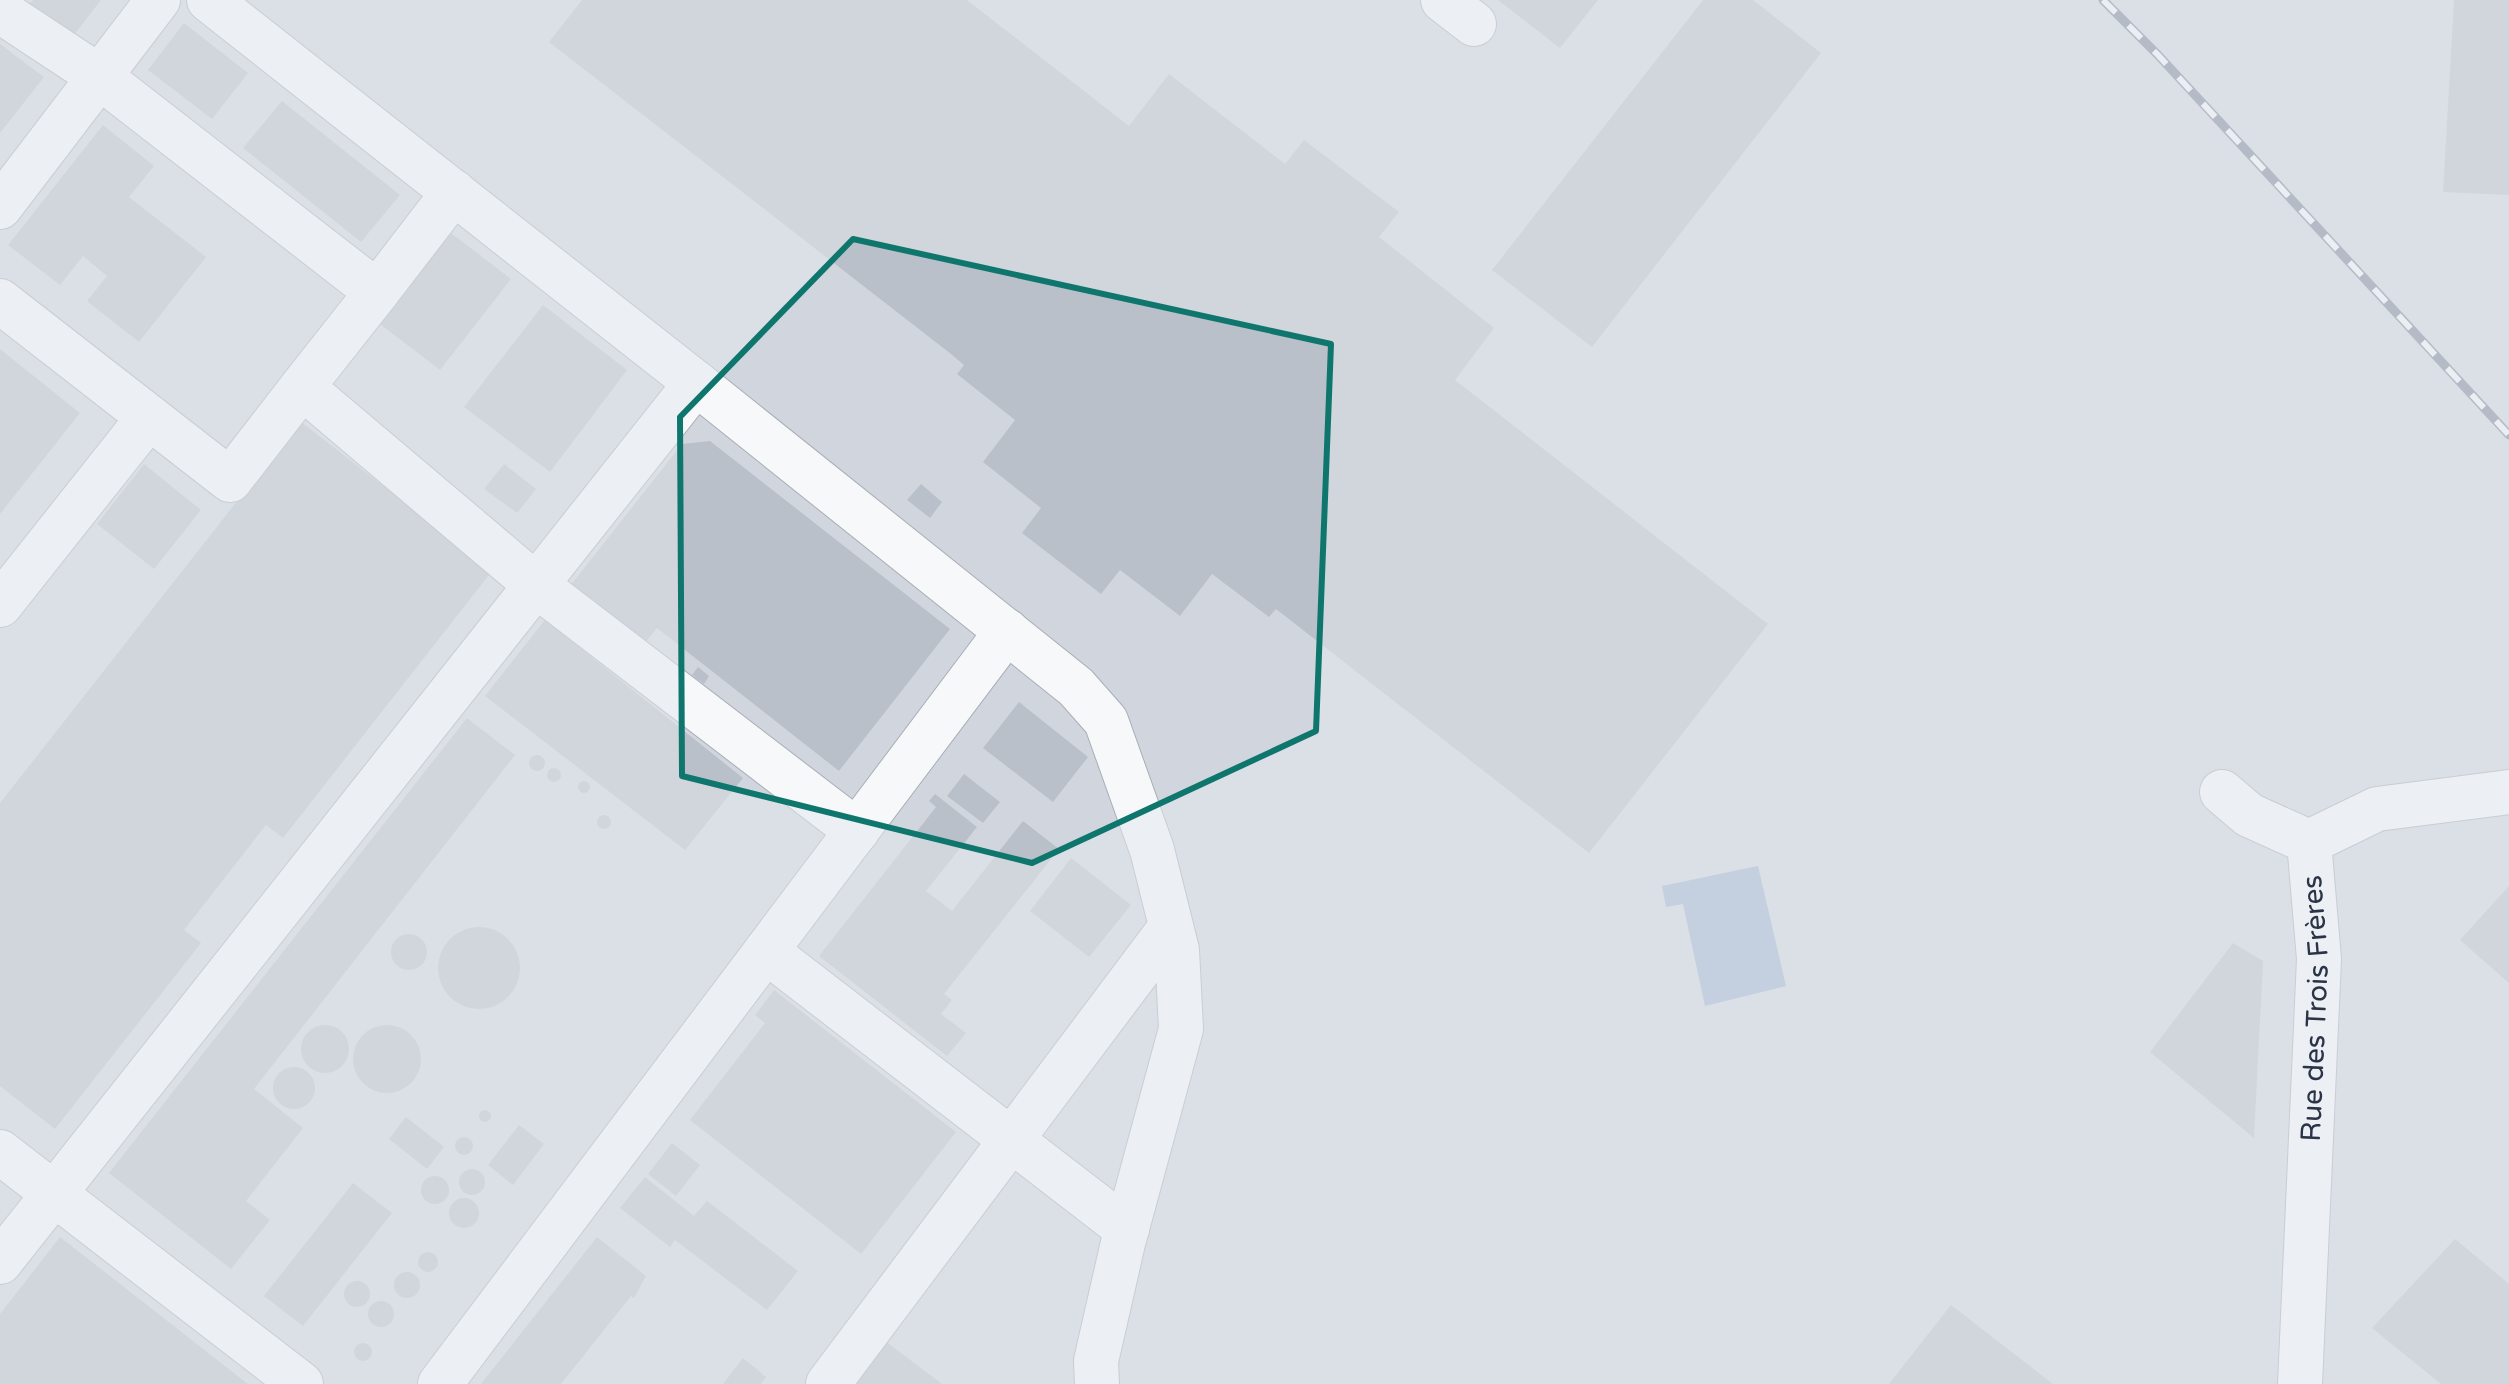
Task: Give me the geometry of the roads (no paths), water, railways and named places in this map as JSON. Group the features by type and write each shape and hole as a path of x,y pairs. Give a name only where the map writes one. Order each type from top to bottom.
{"lane":[{"path":"0,207 158,0"},
{"path":"209,0 1007,631 1076,687 1106,721 1152,850 1177,950 1181,1029 1127,1229 1096,1361 1097,1384"},
{"path":"0,11 100,77 377,292"},
{"path":"0,301 230,480 454,192"},
{"path":"0,1262 696,383"},
{"path":"302,387 536,585 857,831"},
{"path":"0,605 149,417"},
{"path":"440,1384 1007,631"},
{"path":"2222,792 2249,815 2309,842"},
{"name":"Rue des Trois Frères","path":"2300,1384 2319,959 2309,842 2377,809 2509,792"},
{"path":"828,1384 1171,927"},
{"path":"766,951 1127,1229"},
{"path":"0,1152 301,1384"}],"water":[{"path":"1758,866 1786,986 1705,1006 1683,904 1666,907 1662,886"}],"railway":[{"path":"2103,0 2158,55 2509,435"}]}
